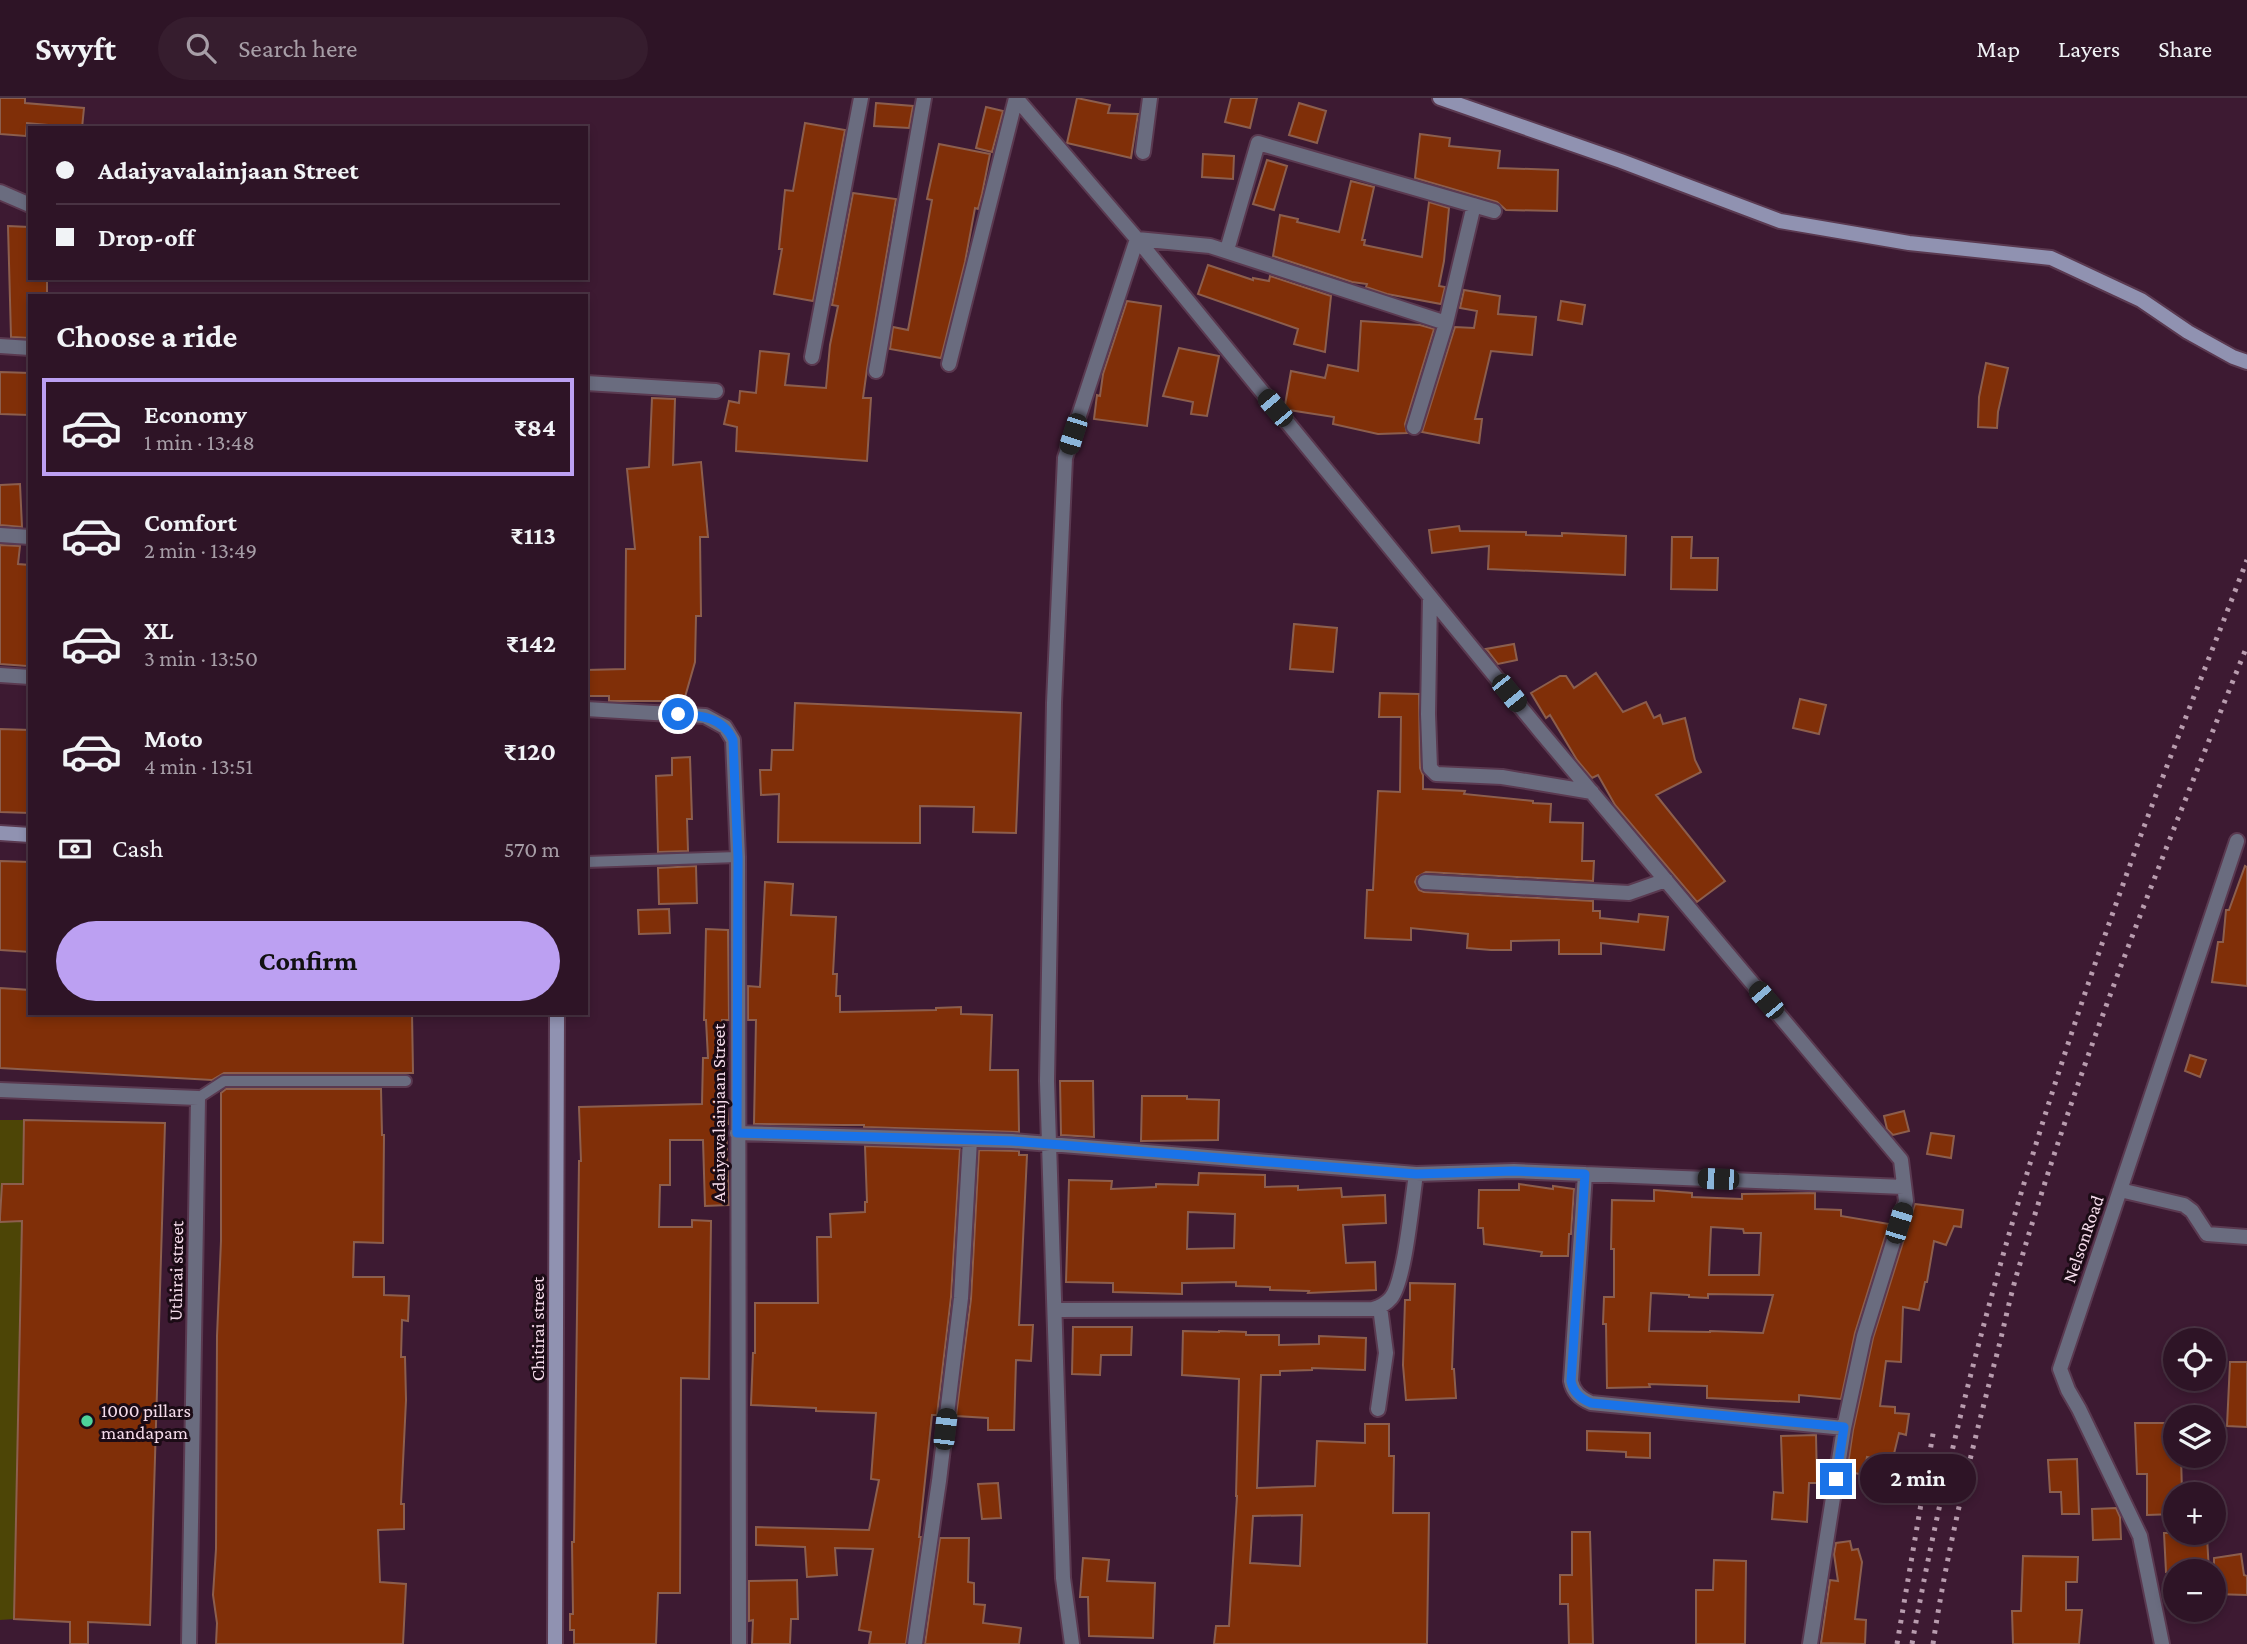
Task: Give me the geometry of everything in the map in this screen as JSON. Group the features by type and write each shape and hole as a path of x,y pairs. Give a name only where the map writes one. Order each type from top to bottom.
{"main road":[{"path":"1440,98 1621,161 1780,221 1909,243 2051,258 2141,300 2188,332 2247,362"},
{"path":"0,834 28,835"},
{"name":"Chitirai street","path":"555,1644 557,1015"}],"street":[{"path":"812,357 861,98"},
{"path":"876,371 924,98"},
{"path":"1016,98 1137,239 1430,597 1901,1160 1906,1201 1864,1336 1844,1427 1810,1644"},
{"path":"949,364 1016,98"},
{"path":"1143,152 1150,98"},
{"path":"1227,250 1258,143 1494,211"},
{"path":"0,192 28,204"},
{"path":"1415,426 1446,323 1474,205"},
{"path":"1137,239 1227,250 1446,323"},
{"path":"1072,1644 1063,1578 1047,1081 1054,716 1065,458 1137,239"},
{"path":"0,346 28,348"},
{"path":"588,383 716,391"},
{"path":"0,535 28,537"},
{"path":"1430,597 1430,768 1436,774 1502,777 1592,792"},
{"path":"0,675 28,677"},
{"name":"Adaiyavalainjaan Street","path":"588,709 701,715 725,727 733,740 738,858 739,1644"},
{"name":"NelsonRoad","path":"2162,1644 2140,1536 2060,1369 2237,841"},
{"path":"1425,882 1629,893 1666,880"},
{"path":"0,1090 198,1098"},
{"name":"Uthirai street","path":"190,1644 198,1098"},
{"path":"737,1133 1050,1144 1416,1174 1514,1171 1904,1186"},
{"path":"915,1644 939,1482 961,1298 970,1140"},
{"path":"1056,1310 1380,1307 1392,1297 1399,1280 1416,1174"},
{"path":"1585,1174 1571,1381 1582,1399 1591,1403 1844,1427"},
{"path":"2120,1190 2184,1205 2192,1211 2207,1234 2247,1237"},
{"path":"1378,1409 1386,1353 1380,1307"}],"lane":[{"path":"588,862 738,858"},
{"path":"198,1098 224,1082 406,1081"}],"shaded area":[{"path":"0,1120 24,1120 23,1184 2,1184 0,1217"},
{"path":"22,1221 14,1619 0,1620 0,1222"}],"building":[{"path":"0,98 25,98 25,103 84,108 82,126 27,123 26,136 0,134"},
{"path":"1077,98 1110,105 1108,113 1138,114 1131,158 1067,143"},
{"path":"1231,98 1257,98 1250,128 1225,122"},
{"path":"876,103 913,106 909,128 874,126"},
{"path":"1299,103 1326,111 1317,143 1289,135"},
{"path":"986,107 1003,111 992,152 976,148"},
{"path":"805,123 845,130 813,301 774,294 782,249 779,249 785,190 793,191"},
{"path":"1420,134 1450,138 1449,146 1500,151 1498,168 1558,170 1557,211 1506,210 1497,202 1415,178"},
{"path":"939,144 990,154 941,358 890,349 893,327 908,330 932,200 927,199"},
{"path":"1203,154 1234,156 1233,179 1202,177"},
{"path":"1267,160 1287,166 1274,210 1253,204"},
{"path":"1351,181 1374,187 1362,240 1365,240 1364,245 1422,257 1429,202 1449,208 1439,286 1445,287 1441,304 1387,294 1366,287 1367,284 1352,282 1273,256 1280,215 1339,232"},
{"path":"853,193 896,199 863,398 871,398 867,461 736,451 737,427 724,424 729,401 739,403 740,391 756,393 760,351 789,354 785,385 826,388 830,345 838,306 832,305"},
{"path":"8,226 28,227 28,280 47,280 47,294 28,294 28,338 11,337"},
{"path":"1208,265 1253,280 1269,281 1270,276 1331,296 1325,352 1294,344 1298,329 1198,294"},
{"path":"1464,290 1500,296 1498,314 1536,317 1532,355 1491,351 1475,419 1482,419 1479,443 1422,432 1455,327 1474,328 1477,311 1460,308"},
{"path":"1127,301 1161,306 1147,426 1094,419 1097,395 1100,396 1103,374"},
{"path":"1561,301 1585,305 1582,324 1558,320"},
{"path":"1361,321 1420,325 1434,329 1405,424 1407,433 1378,434 1333,424 1334,417 1289,410 1285,405 1291,371 1325,378 1328,365 1358,371"},
{"path":"1179,348 1219,356 1207,416 1191,414 1193,402 1163,396"},
{"path":"1986,363 2008,368 1997,428 1978,427 1979,397"},
{"path":"0,372 28,373 28,415 0,414"},
{"path":"652,398 675,399 673,465 701,462 708,537 700,537 701,616 696,616 695,662 683,704 673,701 609,701 609,696 588,696 588,670 625,669 626,549 635,549 627,469 649,467"},
{"path":"20,484 22,527 0,525 0,485"},
{"path":"1459,526 1460,531 1526,532 1526,535 1562,536 1562,533 1626,536 1625,575 1488,569 1489,546 1432,553 1429,530"},
{"path":"1672,537 1692,537 1691,558 1718,558 1717,590 1671,589"},
{"path":"0,545 20,546 18,564 28,565 27,666 0,664"},
{"path":"1294,624 1337,628 1333,672 1290,669"},
{"path":"1514,644 1517,660 1498,664 1486,649"},
{"path":"1596,673 1623,712 1646,702 1654,718 1660,715 1663,724 1685,718 1695,760 1701,772 1656,795 1725,881 1697,902 1615,805 1598,775 1592,778 1577,760 1550,715 1546,718 1531,693 1560,676 1566,676 1574,688"},
{"path":"1380,693 1419,694 1420,768 1423,789 1465,791 1464,794 1551,804 1550,822 1583,823 1582,861 1594,861 1593,881 1426,872 1417,877 1415,882 1419,890 1593,901 1593,911 1600,911 1600,918 1638,922 1639,914 1668,917 1664,950 1601,943 1601,954 1559,954 1559,940 1511,941 1511,950 1467,948 1468,934 1411,928 1411,940 1365,938 1367,890 1373,890 1378,791 1400,792 1401,717 1379,717"},
{"path":"1800,699 1826,705 1819,734 1793,728"},
{"path":"795,703 1021,713 1016,833 973,832 974,807 920,806 920,843 778,842 779,794 761,795 760,770 771,770 772,750 793,750"},
{"path":"0,729 28,730 28,813 0,812"},
{"path":"690,757 692,819 687,819 688,851 658,852 656,776 672,775 672,758"},
{"path":"0,861 28,862 28,952 0,950"},
{"path":"696,866 697,903 659,904 658,868"},
{"path":"2245,866 2247,986 2212,982 2218,942 2223,942 2226,910 2229,910"},
{"path":"765,882 793,884 791,915 836,917 833,974 837,974 836,996 840,996 840,1012 961,1007 961,1014 992,1015 990,1070 1018,1070 1019,1132 864,1125 754,1124 756,1020 748,1020 748,986 760,987"},
{"path":"669,909 670,933 639,934 638,910"},
{"path":"706,929 728,930 729,1020 722,1020 729,1205 705,1206 703,1140 670,1140 670,1185 660,1185 659,1227 692,1227 692,1220 711,1221 709,1379 681,1378 680,1593 658,1593 656,1644 574,1644 574,1630 570,1630 570,1614 573,1614 572,1542 581,1161 579,1107 702,1104 703,1058 708,1058 704,1020"},
{"path":"0,988 28,990 28,1015 412,1015 413,1073 224,1073 212,1080 0,1068"},
{"path":"2190,1055 2206,1060 2200,1077 2185,1071"},
{"path":"1060,1081 1093,1081 1094,1137 1061,1135"},
{"path":"226,1089 381,1089 384,1135 383,1243 354,1242 353,1277 384,1277 384,1295 409,1296 408,1321 402,1320 401,1357 405,1357 406,1400 401,1504 404,1504 404,1529 378,1530 380,1582 406,1584 403,1644 216,1644 217,1623 213,1595 221,1241 221,1093"},
{"path":"1142,1096 1187,1096 1187,1099 1219,1100 1218,1140 1141,1141"},
{"path":"1904,1111 1909,1131 1893,1135 1887,1129 1884,1116"},
{"name":"1000 pillars mandapam","path":"24,1120 165,1123 150,1625 88,1622 88,1644 70,1644 70,1622 14,1619 22,1221 0,1222 0,1217 2,1184 23,1184"},
{"path":"1931,1133 1954,1136 1951,1158 1927,1154"},
{"path":"865,1146 960,1149 951,1297 937,1415 932,1415 921,1537 906,1644 869,1644 871,1632 859,1630 873,1549 835,1548 837,1575 807,1577 805,1547 756,1545 756,1527 869,1530 879,1480 871,1479 876,1413 751,1405 755,1303 818,1303 817,1237 831,1237 830,1214 865,1212"},
{"path":"979,1150 1019,1151 1019,1155 1027,1155 1019,1325 1033,1325 1031,1361 1016,1360 1014,1430 988,1430 988,1418 956,1416 971,1299"},
{"path":"1199,1173 1265,1175 1265,1187 1298,1186 1298,1190 1341,1188 1342,1197 1385,1195 1386,1223 1343,1225 1346,1263 1375,1262 1376,1290 1308,1293 1309,1291 1270,1290 1270,1287 1236,1286 1236,1282 1182,1283 1182,1294 1113,1292 1113,1283 1066,1282 1069,1180 1112,1181 1111,1189 1156,1187 1156,1184 1198,1185","holes":["1188,1212 1235,1214 1234,1248 1187,1249"]},
{"path":"1519,1184 1574,1189 1568,1256 1541,1256 1542,1252 1484,1244 1483,1228 1478,1228 1479,1190 1519,1190"},
{"path":"1654,1190 1692,1193 1692,1197 1742,1199 1742,1194 1815,1193 1815,1209 1841,1210 1841,1216 1889,1224 1855,1333 1841,1399 1799,1395 1799,1402 1707,1398 1707,1386 1649,1384 1650,1387 1607,1388 1606,1324 1603,1324 1604,1297 1614,1297 1612,1200 1654,1201","holes":["1711,1227 1761,1233 1759,1275 1709,1275","1651,1293 1708,1298 1708,1294 1773,1295 1763,1333 1649,1331"]},
{"path":"1915,1204 1963,1210 1961,1227 1954,1226 1946,1245 1934,1241 1919,1310 1903,1307 1901,1362 1886,1361 1880,1406 1895,1407 1895,1413 1909,1414 1906,1435 1899,1433 1892,1462 1867,1457 1863,1475 1847,1471 1853,1430 1873,1338"},
{"path":"1410,1283 1455,1284 1452,1369 1456,1398 1406,1400 1403,1365 1405,1300 1410,1300"},
{"path":"1073,1327 1132,1327 1131,1355 1101,1355 1100,1375 1072,1374"},
{"path":"1183,1331 1279,1335 1279,1345 1319,1344 1319,1336 1366,1338 1365,1370 1312,1368 1280,1371 1280,1375 1261,1375 1257,1488 1315,1486 1317,1441 1365,1443 1365,1424 1389,1424 1389,1456 1394,1456 1393,1513 1429,1513 1427,1644 1214,1644 1216,1626 1229,1626 1237,1496 1239,1379 1182,1375","holes":["1302,1515 1300,1566 1250,1563 1253,1516"]},
{"path":"2230,1362 2247,1362 2247,1427 2227,1426"},
{"path":"2135,1423 2163,1423 2163,1468 2181,1468 2182,1482 2163,1482 2163,1514 2147,1515 2147,1474 2137,1474"},
{"path":"1587,1431 1650,1433 1650,1458 1626,1457 1626,1452 1587,1450"},
{"path":"1816,1435 1817,1483 1809,1483 1807,1522 1772,1519 1774,1492 1783,1493 1781,1436"},
{"path":"2077,1459 2079,1514 2062,1514 2061,1492 2050,1492 2048,1460"},
{"path":"998,1483 1001,1518 982,1519 978,1484"},
{"path":"2116,1508 2120,1517 2121,1539 2093,1540 2092,1509"},
{"path":"1572,1532 1590,1532 1593,1644 1569,1644 1568,1604 1560,1604 1560,1575 1572,1575"},
{"path":"940,1538 969,1538 968,1582 974,1583 974,1604 985,1605 983,1623 1021,1628 1019,1644 925,1644"},
{"path":"1850,1541 1852,1550 1858,1549 1862,1562 1855,1619 1866,1620 1865,1644 1821,1643 1830,1580 1838,1581 1834,1554 1836,1543"},
{"path":"2165,1545 2207,1545 2208,1559 2165,1559"},
{"path":"2241,1554 2244,1575 2247,1576 2247,1595 2226,1594 2226,1559 2214,1558"},
{"path":"2023,1556 2078,1557 2077,1582 2066,1582 2066,1610 2082,1610 2079,1644 2013,1644 2012,1611 2021,1611"},
{"path":"1083,1558 1109,1560 1107,1581 1155,1583 1153,1638 1089,1636 1088,1597 1080,1597"},
{"path":"1714,1560 1746,1561 1745,1644 1696,1644 1696,1590 1713,1590"},
{"path":"797,1580 798,1619 791,1619 790,1644 752,1644 753,1620 749,1621 749,1581"}],"railway":[{"path":"1912,1644 1932,1542 1980,1339 2038,1139 2138,843 2247,560"},
{"path":"1933,1644 1968,1469 2012,1291 2043,1188 2126,954 2247,646"},
{"path":"1897,1644 1934,1428"}],"place":[{"name":"1000 pillars mandapam","path":"87,1421"}],"route":[{"path":"678,714 705,716 725,727 733,740 738,858 737,1133 1012,1141 1416,1174 1514,1171 1585,1174 1571,1381 1576,1393 1591,1403 1844,1427 1836,1479"}]}
